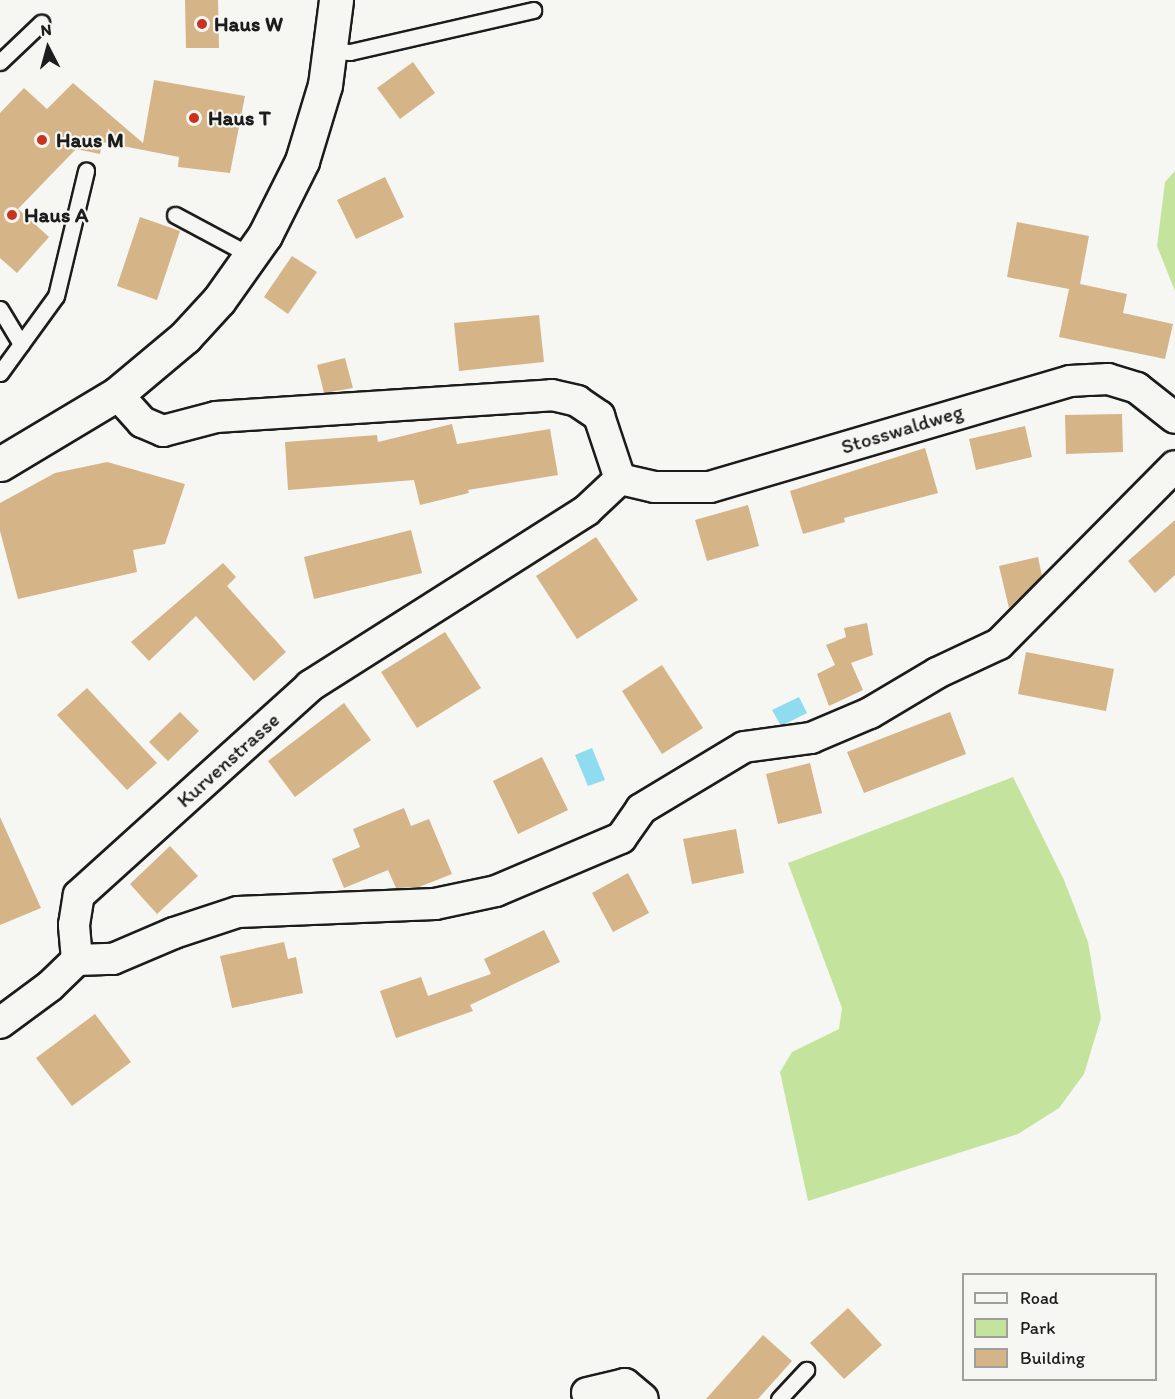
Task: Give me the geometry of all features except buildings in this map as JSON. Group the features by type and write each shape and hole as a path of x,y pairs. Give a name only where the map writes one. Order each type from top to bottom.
{"street":[{"path":"0,464 117,394 185,337 219,300 250,255 302,161 325,85 336,0"},
{"name":"Stosswaldweg","path":"620,478 654,487 710,487 1070,381 1108,379 1137,388 1175,418"},
{"path":"117,394 142,422 163,431 216,417 552,395 578,401 599,416 620,478"},
{"path":"0,1023 76,960 113,959 174,933 238,912 435,904 496,891 621,838 641,808 744,747 811,738 870,713 937,673 999,644 1175,466"},
{"name":"Kurvenstrasse","path":"76,960 74,926 79,896 310,686 587,510 620,478"},
{"path":"587,1393 625,1384 643,1399"}],"lane":[{"path":"330,51 350,52 533,10"},
{"path":"0,62 41,23"},
{"path":"0,373 56,296 86,171"},
{"path":"175,215 250,255"},
{"path":"0,309 21,344"},
{"path":"779,1399 806,1370"}],"green space":[{"path":"1175,171 1175,291 1157,246 1165,182"},
{"path":"1013,777 1064,880 1088,942 1101,1018 1084,1074 1059,1108 1018,1134 808,1201 780,1072 792,1052 839,1029 842,1008 788,863"}],"water":[{"path":"799,697 807,713 781,726 772,710"},
{"path":"592,748 605,780 588,786 575,755"}],"place":[{"name":"Haus W","path":"202,24"},
{"name":"Haus T","path":"194,118"},
{"name":"Haus M","path":"42,140"},
{"name":"Haus A","path":"12,215"}]}
